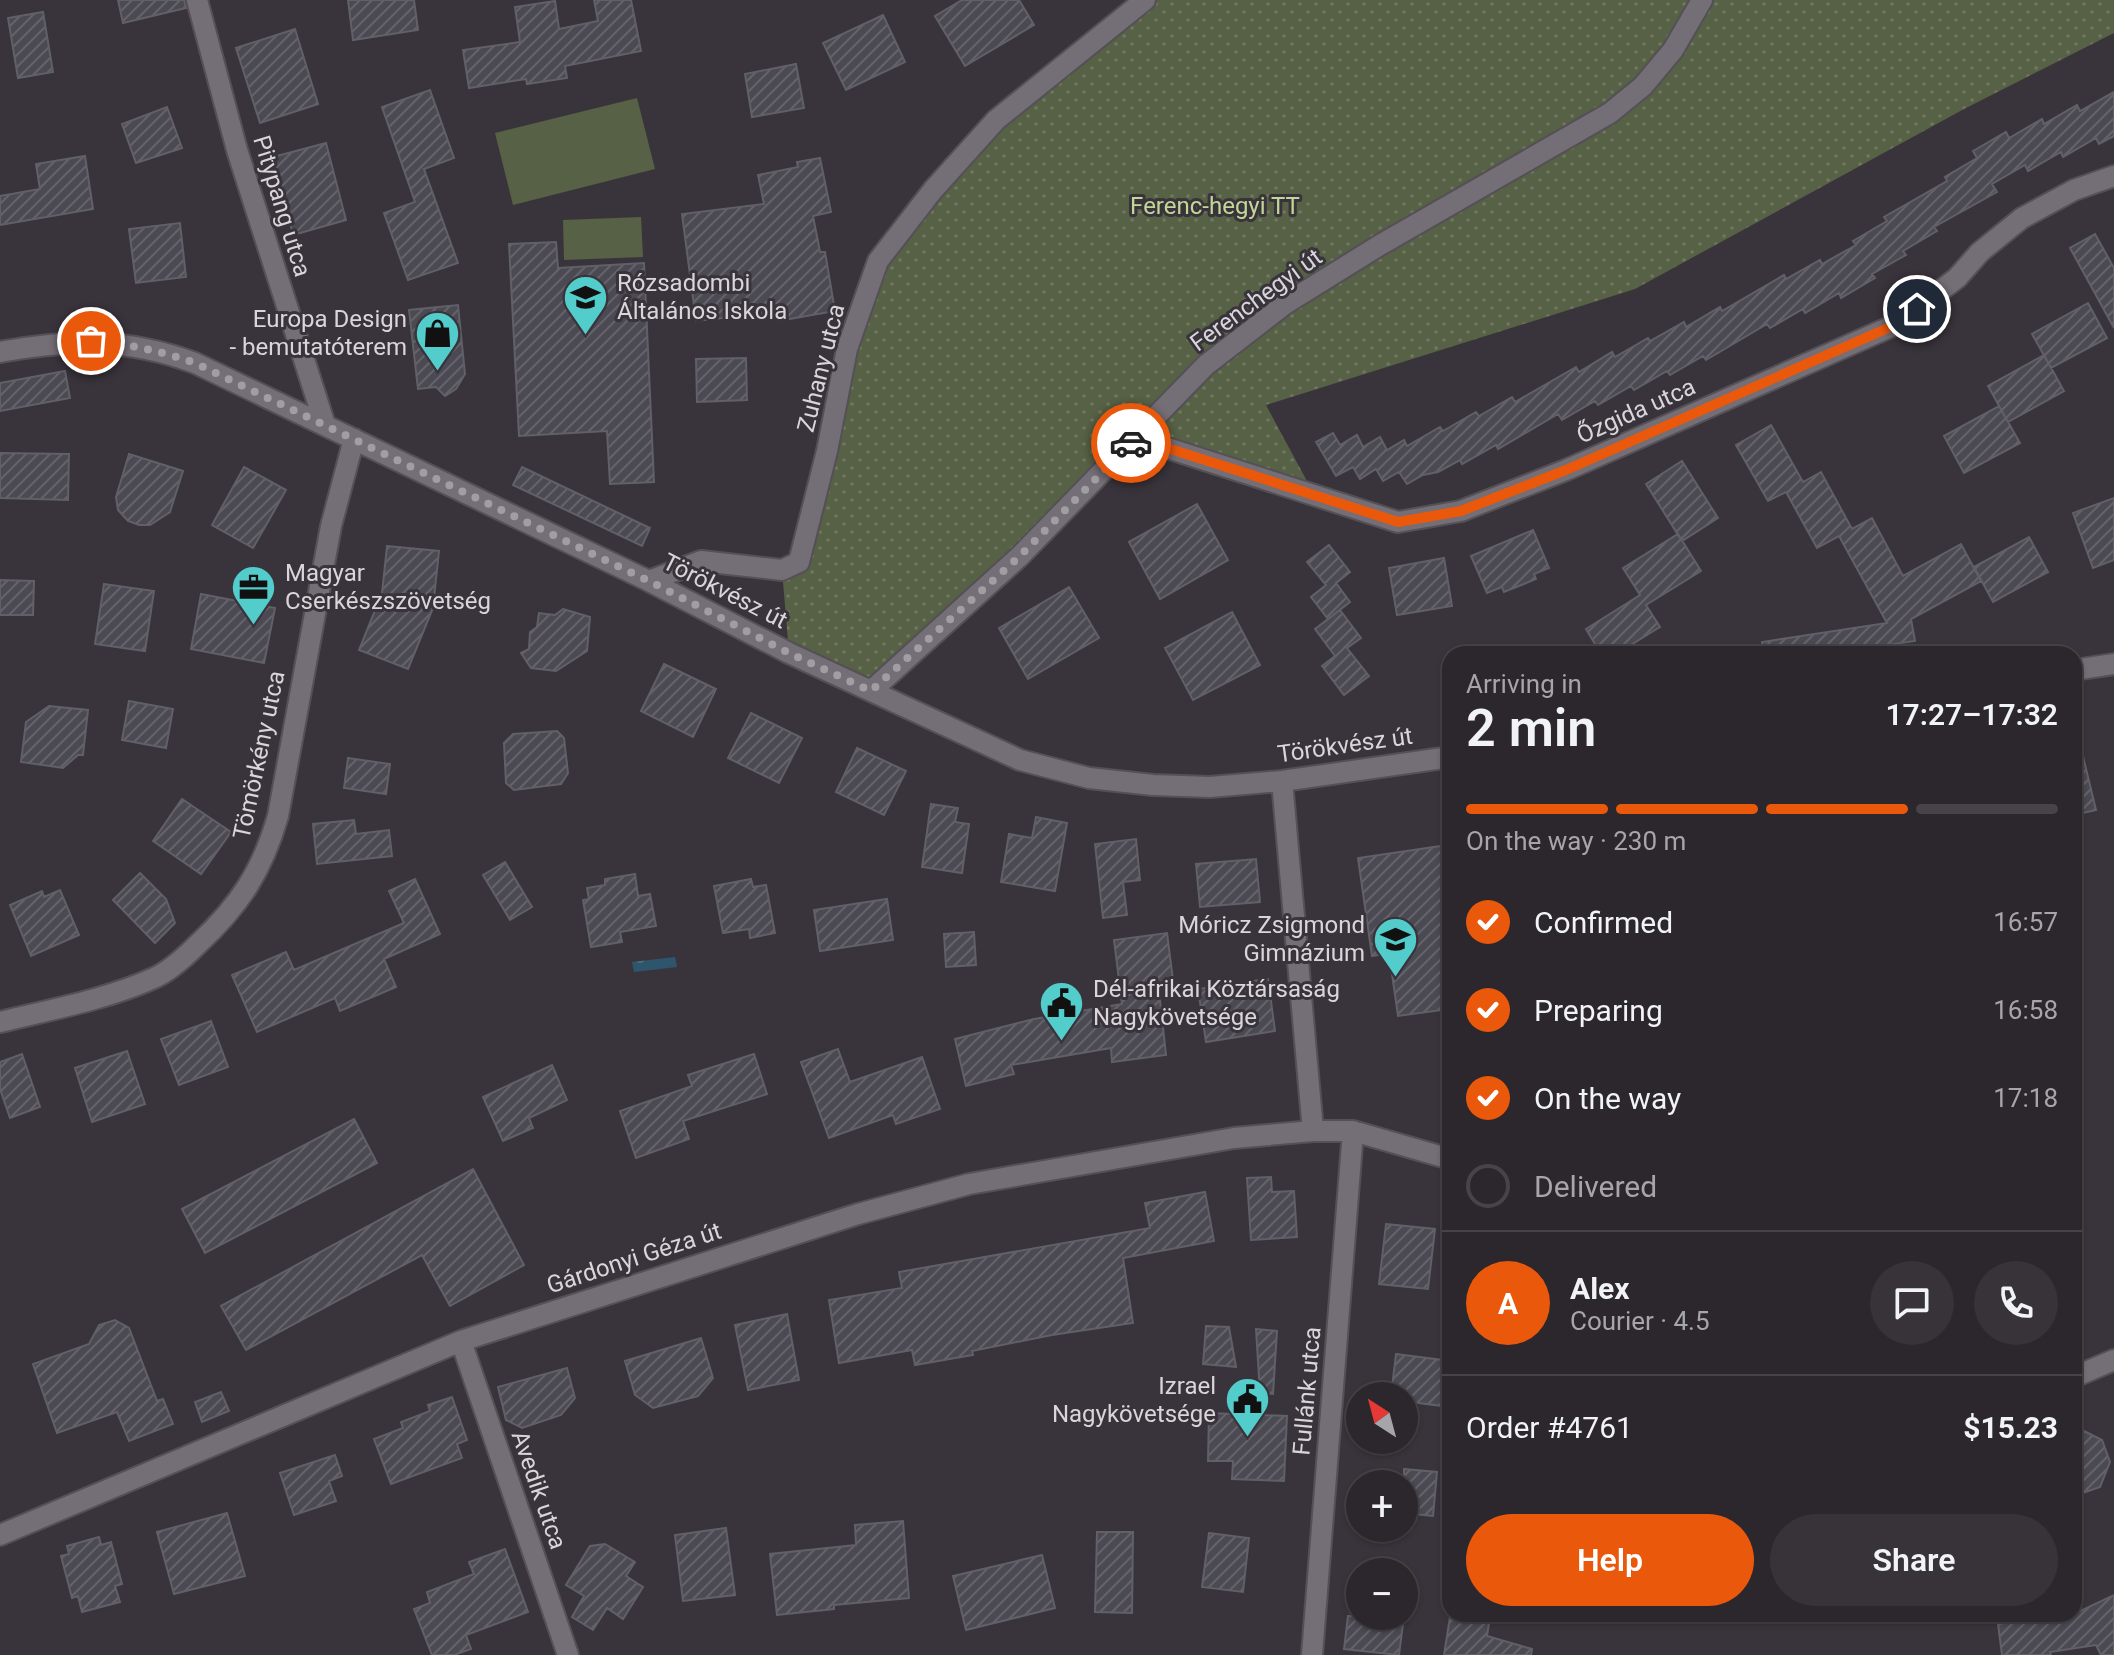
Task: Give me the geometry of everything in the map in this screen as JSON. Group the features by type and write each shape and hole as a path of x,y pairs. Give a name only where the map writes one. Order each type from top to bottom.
{"street":[{"name":"Pitypang utca","path":"197,0 237,150 325,425"},
{"name":"Zuhany utca","path":"649,581 701,561 782,570 799,562 827,451 847,349 878,261 933,190 996,120 1145,0"},
{"name":"Ferenchegyi út","path":"871,691 1020,556 1206,365 1285,304 1380,245 1610,113 1643,86 1673,50 1702,0"},
{"name":"Őzgida utca","path":"1136,438 1398,522 1461,511 1566,470 1897,324 1957,278 1980,252 2022,218 2074,190 2114,176"},
{"name":"Törökvész út","path":"0,352 91,341 167,353 195,363 649,581 789,653 1020,760 1089,778 1210,787 1282,781 1442,758"},
{"name":"Tömörkény utca","path":"0,1022 77,1003 156,977 189,953 222,921 248,888 267,853 278,816 331,526 354,439"},
{"path":"2082,669 2114,664"},
{"path":"1282,781 1313,1131"},
{"name":"Gárdonyi Géza út","path":"0,1535 461,1341 858,1214 969,1184 1234,1138 1313,1131 1353,1131 1442,1157"},
{"name":"Fullánk utca","path":"1312,1655 1353,1131"},
{"name":"Avedik utca","path":"461,1341 568,1655"},
{"path":"2082,1374 2114,1360"}],"green space":[{"name":"Ferenc-hegyi TT","path":"1145,0 2114,0 2114,33 1964,109 1635,289 1266,405 1315,496 1136,438 871,691 789,653 782,570 799,562 878,261 933,190"},
{"path":"637,98 655,169 513,205 495,133"},
{"path":"641,217 643,257 564,260 563,220"}],"water":[{"path":"675,957 677,967 634,972 632,962"}],"building":[{"path":"118,0 184,0 186,8 123,23"},
{"path":"348,0 414,0 418,30 353,40"},
{"path":"594,0 631,0 641,51 565,66 567,78 527,84 526,79 469,88 463,50 520,42 515,7 555,1 559,29 598,21"},
{"path":"962,0 1019,0 1034,25 965,66 935,16"},
{"path":"43,12 53,72 18,78 8,18"},
{"path":"883,15 905,62 846,90 823,43"},
{"path":"295,29 318,104 260,123 236,48"},
{"path":"796,64 804,108 752,117 745,74"},
{"path":"430,90 454,158 424,169 458,263 408,280 384,213 415,202 382,107"},
{"path":"2114,92 2114,136 2099,144 2096,138 2063,157 2061,152 2028,171 2025,165 1992,184 1997,192 1934,227 1937,231 1903,251 1906,255 1872,274 1875,278 1841,298 1839,293 1805,313 1803,309 1770,328 1767,324 1706,360 1703,356 1670,375 1667,371 1634,390 1631,386 1598,405 1595,401 1562,420 1558,414 1498,449 1496,445 1462,464 1460,460 1407,484 1399,472 1383,481 1376,469 1360,479 1353,467 1336,476 1316,442 1333,433 1340,445 1357,435 1363,447 1380,437 1387,450 1404,440 1407,446 1440,427 1443,431 1476,412 1479,416 1512,397 1515,402 1576,367 1579,372 1612,352 1615,357 1684,322 1686,327 1720,307 1722,311 1784,275 1786,279 1820,260 1822,264 1856,245 1853,241 1887,221 1884,217 1947,181 1945,177 1977,158 1973,151 2006,132 2009,138 2042,119 2044,124 2077,105 2080,111"},
{"path":"167,107 182,148 136,163 122,124"},
{"path":"326,143 346,220 293,235 273,157"},
{"path":"85,156 93,209 0,225 0,196 40,189 36,164"},
{"path":"820,158 831,212 813,216 820,252 825,252 835,311 778,321 777,312 696,321 682,214 764,204 758,175 798,167 797,162"},
{"path":"180,223 186,277 136,283 129,229"},
{"path":"2095,234 2114,268 2114,328 2070,248"},
{"path":"556,242 558,268 644,263 654,482 610,484 607,431 519,436 509,244"},
{"path":"2088,303 2107,338 2051,368 2032,334"},
{"path":"458,305 465,374 456,389 445,396 436,387 418,389 409,310"},
{"path":"2044,355 2064,391 2008,422 1988,386"},
{"path":"746,358 747,400 697,402 696,359"},
{"path":"65,371 70,398 0,411 0,383"},
{"path":"1999,406 2020,443 1964,473 1944,436"},
{"path":"1771,425 1803,482 1821,472 1852,529 1872,518 1903,576 1961,544 1981,581 1911,619 1915,641 1880,646 1762,646 1762,642 1887,623 1839,536 1817,548 1786,492 1768,501 1736,445"},
{"path":"0,453 69,454 68,500 0,498"},
{"path":"129,454 183,471 170,512 150,525 128,521 118,510 116,497"},
{"path":"1682,461 1718,518 1682,541 1646,484"},
{"path":"244,467 286,490 253,548 212,525"},
{"path":"522,467 650,528 642,546 513,485"},
{"path":"2114,498 2114,560 2093,568 2073,513"},
{"path":"1197,504 1228,560 1160,599 1129,542"},
{"path":"1533,530 1549,568 1534,574 1536,579 1504,592 1502,587 1487,593 1471,556"},
{"path":"1678,534 1701,571 1646,605 1660,627 1629,646 1596,646 1586,629 1640,595 1623,568"},
{"path":"2029,537 2048,572 1993,602 1974,567"},
{"path":"1329,545 1350,572 1336,583 1350,602 1328,619 1311,597 1326,585 1307,562"},
{"path":"387,546 439,551 433,608 408,669 359,650 382,593"},
{"path":"1444,558 1452,606 1397,615 1389,568"},
{"path":"0,580 34,581 33,615 0,615"},
{"path":"104,584 154,591 145,651 95,644"},
{"path":"1069,587 1099,638 1028,679 999,628"},
{"name":"Magyar Cserkészszövetség","path":"201,594 275,608 264,663 191,649"},
{"path":"563,609 590,617 587,651 556,671 531,668 521,653 529,649 530,632 537,627 539,613 555,615"},
{"path":"1340,610 1361,638 1347,648 1369,676 1344,695 1322,666 1335,656 1315,629"},
{"path":"1232,612 1260,665 1193,700 1165,648"},
{"path":"664,664 716,689 693,737 641,711"},
{"path":"129,701 173,709 166,748 122,740"},
{"path":"49,706 88,710 83,755 78,755 63,768 21,762 26,722"},
{"path":"751,713 802,738 779,783 728,758"},
{"path":"557,731 564,738 568,773 561,784 514,790 506,783 504,743 513,734"},
{"path":"857,748 906,771 884,815 836,792"},
{"path":"2082,752 2096,810 2082,813"},
{"path":"348,758 390,764 386,794 344,788"},
{"path":"182,799 231,832 201,874 153,841"},
{"path":"931,804 958,808 955,822 969,824 962,873 922,867"},
{"path":"1036,817 1067,823 1055,891 1001,882 1009,834 1032,838"},
{"path":"354,820 356,834 389,830 392,856 317,864 313,824"},
{"path":"1136,839 1140,880 1123,882 1127,915 1103,918 1095,844"},
{"path":"1442,846 1442,1010 1398,1016 1389,953 1372,956 1358,858"},
{"path":"1256,859 1260,902 1200,907 1196,864"},
{"path":"505,862 532,907 510,920 483,875"},
{"path":"140,873 166,899 175,923 155,943 113,900"},
{"path":"635,874 638,896 650,894 656,926 620,932 622,942 591,947 583,900 589,899 587,888 605,885 605,879"},
{"path":"415,879 440,934 384,959 396,987 340,1011 335,998 257,1032 232,975 286,952 294,970 404,923 389,891"},
{"path":"751,879 753,887 766,885 775,933 750,938 749,929 723,933 714,886"},
{"path":"60,890 79,935 31,956 10,905 42,891 44,897"},
{"path":"887,899 893,940 820,951 814,910"},
{"path":"974,932 976,965 946,967 944,934"},
{"path":"1167,933 1173,980 1158,982 1166,1055 1112,1062 1111,1048 1011,1065 1014,1074 966,1086 955,1039 1034,1019 1122,1004 1114,940"},
{"path":"1268,979 1275,1031 1206,1042 1198,989"},
{"path":"211,1021 228,1067 179,1085 161,1039"},
{"path":"838,1049 850,1082 922,1057 940,1109 896,1124 893,1115 829,1138 801,1062"},
{"path":"127,1051 145,1104 92,1122 75,1068"},
{"path":"22,1054 40,1107 10,1118 0,1089 0,1062"},
{"path":"754,1054 767,1094 683,1121 689,1139 636,1158 620,1111 692,1086 688,1075"},
{"path":"552,1065 567,1100 529,1118 533,1128 503,1141 483,1097"},
{"path":"354,1119 377,1163 205,1253 182,1209"},
{"path":"473,1169 524,1265 450,1306 422,1255 246,1350 221,1306"},
{"path":"1271,1177 1272,1192 1294,1191 1297,1237 1251,1240 1247,1178"},
{"path":"1205,1192 1214,1241 1123,1258 1133,1323 1052,1335 972,1351 973,1355 915,1365 912,1350 839,1363 829,1300 902,1288 899,1272 1150,1228 1145,1203"},
{"path":"1386,1224 1435,1229 1428,1289 1379,1284"},
{"path":"787,1314 799,1380 748,1390 735,1325"},
{"path":"115,1320 129,1328 157,1401 163,1399 173,1424 129,1441 117,1412 57,1433 33,1364 89,1344 99,1325"},
{"path":"1206,1326 1229,1327 1236,1367 1203,1364"},
{"path":"1256,1329 1277,1331 1273,1394 1260,1393"},
{"path":"701,1338 713,1378 698,1396 653,1408 635,1395 625,1361"},
{"path":"1396,1354 1442,1360 1442,1406 1418,1403 1418,1382 1393,1382"},
{"path":"567,1368 575,1398 561,1415 522,1428 506,1420 498,1387"},
{"path":"221,1392 229,1411 202,1422 195,1402"},
{"path":"452,1397 467,1440 457,1444 462,1458 391,1484 374,1439 403,1428 401,1422 430,1411 428,1405"},
{"name":"Izrael Nagykövetsége","path":"1209,1413 1287,1416 1284,1481 1232,1479 1233,1461 1208,1461"},
{"path":"2082,1430 2102,1440 2110,1462 2100,1487 2082,1493"},
{"path":"335,1455 342,1476 329,1481 336,1501 294,1515 280,1473"},
{"path":"1418,1470 1437,1472 1433,1516 1418,1514"},
{"path":"227,1513 245,1576 174,1594 157,1532"},
{"path":"903,1521 909,1598 834,1605 834,1609 777,1615 770,1554 856,1545 855,1525"},
{"path":"726,1528 735,1595 683,1601 675,1535"},
{"path":"1097,1532 1133,1532 1132,1613 1095,1612"},
{"path":"1209,1533 1249,1538 1243,1592 1202,1587"},
{"path":"99,1537 101,1545 111,1542 122,1584 115,1586 120,1602 82,1612 78,1596 72,1598 61,1556 69,1554 67,1546"},
{"path":"605,1544 635,1562 626,1576 643,1587 623,1619 607,1608 593,1630 572,1617 584,1596 566,1585 590,1546"},
{"path":"505,1549 528,1612 466,1635 471,1649 454,1655 432,1655 414,1609 430,1603 427,1592 474,1574 469,1562"},
{"path":"1042,1555 1055,1608 966,1630 953,1576"},
{"path":"2114,1595 2114,1655 2101,1655 2096,1645 2050,1652 2051,1655 2002,1655 1998,1624 2082,1622 2082,1610"},
{"path":"1449,1622 1489,1623 1487,1636 1532,1649 1531,1655 1444,1655"},
{"path":"1346,1630 1402,1630 1399,1655 1344,1649"}],"way so far":[{"path":"91,341 167,353 195,363 871,691 1020,556 1131,443"}],"place":[{"name":"Rózsadombi Általános Iskola","path":"586,336"},
{"name":"Europa Design - bemutatóterem","path":"438,372"},
{"name":"Magyar Cserkészszövetség","path":"254,626"},
{"name":"Móricz Zsigmond Gimnázium","path":"1396,978"},
{"name":"Dél-afrikai Köztársaság Nagykövetsége","path":"1062,1042"},
{"name":"Izrael Nagykövetsége","path":"1247,1439"}],"route":[{"path":"1131,443 1136,438 1398,522 1461,511 1566,470 1897,324 1917,309"}]}
